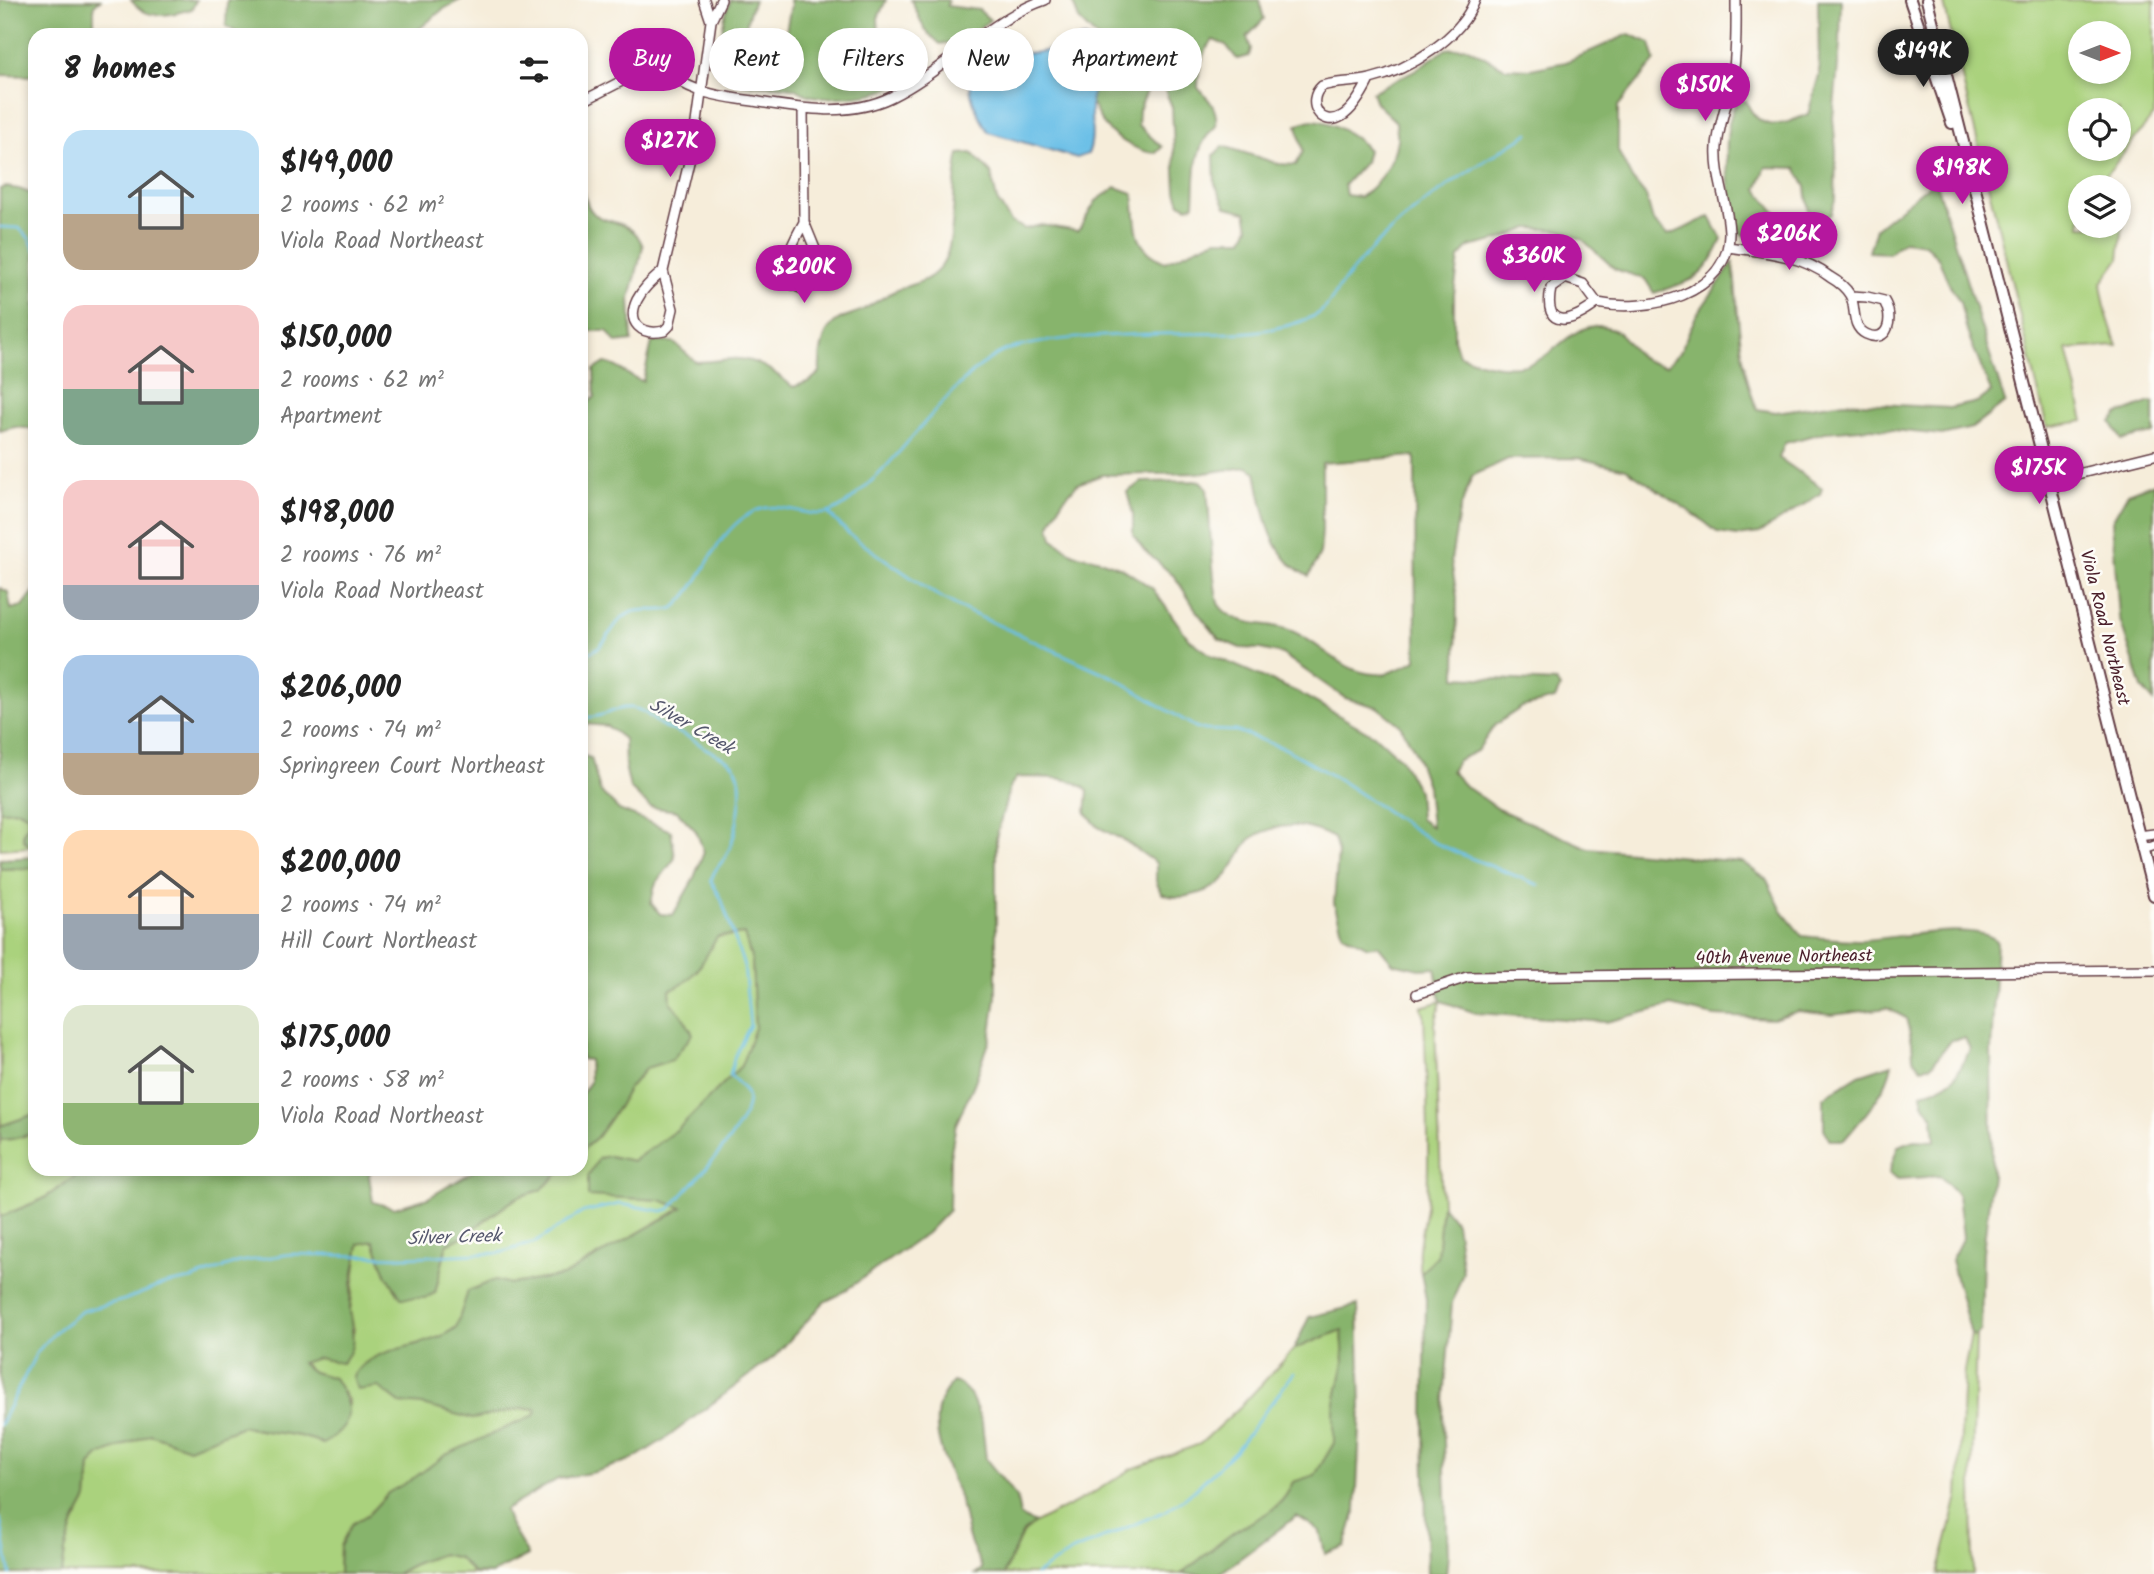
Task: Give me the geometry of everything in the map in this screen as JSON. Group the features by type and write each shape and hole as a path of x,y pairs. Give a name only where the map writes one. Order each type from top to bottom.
{"main road":[{"name":"Viola Road Northeast","path":"1910,0 1968,166"},
{"name":"Viola Road Northeast","path":"1927,0 2154,895"}],"street":[{"path":"704,0 712,21"},
{"path":"663,271 638,298 634,308 635,323 640,330 657,332 664,331 669,326 673,309 663,271 695,136 712,21 721,0"},
{"path":"588,98 655,64 677,82 701,93 803,110 856,108 891,97 920,80 1000,22 1045,0"},
{"path":"1369,80 1363,92 1342,116 1326,118 1315,110 1314,98 1322,86 1369,80 1419,58 1452,36 1466,18 1475,0"},
{"path":"1597,303 1583,284 1565,278 1551,288 1548,307 1557,318 1576,318 1597,303 1630,307 1674,299 1695,290 1721,263 1728,247 1729,230 1717,171 1717,150 1720,125 1733,76 1736,0"},
{"path":"803,110 804,222 822,266 819,282 805,290 792,284 787,276 793,244 804,222"},
{"path":"1728,247 1799,259 1817,267 1837,281 1851,296 1860,330 1874,336 1886,330 1891,322 1891,314 1884,301 1851,296"},
{"path":"2049,481 2154,455"},
{"path":"2139,836 2154,834"},
{"path":"2143,850 2154,846"},
{"name":"40th Avenue Northeast","path":"1417,993 1467,977 2154,970"}],"green space":[{"path":"0,0 100,0 94,5 94,28 28,28 28,76 0,75"},
{"path":"131,0 196,0 192,9 159,15 144,12"},
{"path":"227,0 460,0 442,10 420,28 226,26"},
{"path":"731,0 754,0 747,28 723,28"},
{"path":"789,0 886,0 878,18 879,28 818,28 818,91 880,91 840,97 811,96 800,91 804,91 804,28 787,28 791,4"},
{"path":"911,0 948,0 947,6 979,10 990,20 979,28 942,28 940,44 928,33 928,28 924,28"},
{"path":"1072,0 1259,0 1264,19 1247,37 1251,49 1249,56 1237,59 1226,45 1213,40 1202,60 1202,28 1087,28 1079,20"},
{"path":"1818,0 1841,0 1833,118 1836,151 1835,199 1831,214 1822,220 1809,214 1806,187 1796,168 1766,167 1757,189 1777,214 1775,232 1769,241 1740,234 1732,203 1727,165 1728,128 1732,112 1739,99 1746,101 1758,119 1765,123 1780,124 1808,114 1819,75"},
{"path":"1943,0 2154,0 2154,115 2131,144 2131,98 2068,98 2068,161 2117,161 2106,175 2068,175 2068,238 2121,238 2119,259 2101,284 2106,312 2117,346 2067,349 2084,421 2047,427"},
{"path":"1629,34 1650,43 1655,61 1618,106 1618,151 1632,179 1646,196 1653,221 1667,235 1710,217 1722,239 1703,271 1688,281 1654,293 1645,279 1615,269 1583,240 1560,230 1529,228 1499,240 1469,247 1459,258 1454,294 1454,339 1459,355 1479,362 1511,367 1532,363 1583,329 1598,326 1608,327 1621,334 1645,360 1666,366 1680,352 1696,316 1733,263 1743,356 1757,409 1776,412 1844,402 1950,408 1978,402 1991,392 1967,332 1960,302 1939,259 1925,244 1904,241 1889,253 1869,252 1876,228 1935,180 2005,403 1972,428 1942,435 1873,428 1825,432 1785,443 1779,458 1822,488 1820,494 1760,533 1737,536 1718,533 1626,469 1578,458 1508,459 1472,476 1459,512 1451,560 1457,597 1456,677 1556,682 1560,688 1555,699 1522,707 1495,725 1477,751 1458,760 1451,771 1465,786 1500,810 1588,848 1742,862 1767,880 1782,911 1802,936 1862,940 1952,931 1986,935 1997,941 1991,1050 1992,1175 1983,1252 1981,1330 1976,1336 1971,1335 1951,1260 1963,1237 1958,1195 1940,1176 1898,1179 1889,1173 1898,1146 1915,1140 1935,1141 1933,1117 1923,1103 1921,1093 1947,1084 1953,1079 1970,1049 1965,1038 1951,1040 1931,1066 1921,1068 1913,1058 1906,1018 1887,1008 1832,1015 1798,1011 1773,1019 1714,1016 1670,1006 1606,1022 1476,1013 1441,1001 1435,968 1419,969 1393,963 1378,945 1368,947 1343,934 1334,903 1338,853 1334,838 1304,827 1293,826 1262,832 1248,841 1231,870 1216,886 1202,893 1172,897 1161,893 1156,881 1156,863 1125,841 1098,827 1086,813 1088,791 1064,779 1017,777 1010,786 996,838 996,997 990,1040 956,1124 950,1157 949,1210 927,1233 839,1295 824,1302 775,1356 668,1437 633,1459 595,1472 558,1479 505,1510 509,1523 528,1555 491,1574 473,1573 459,1558 442,1554 416,1563 396,1574 339,1574 340,1546 352,1524 369,1514 388,1493 445,1455 535,1415 537,1409 524,1408 473,1419 422,1405 400,1403 379,1387 357,1390 353,1376 369,1360 437,1338 456,1328 468,1291 495,1280 511,1284 563,1276 682,1208 660,1200 588,1196 588,1176 599,1158 609,1156 633,1161 678,1129 741,1066 755,1028 752,961 744,934 717,937 692,976 670,990 671,1003 693,1034 672,1060 646,1068 628,1089 597,1137 588,1145 588,757 591,758 600,791 619,810 671,831 675,858 655,885 651,903 660,914 673,915 693,880 704,852 696,831 677,811 650,807 630,788 625,766 624,739 607,726 588,724 588,402 595,397 594,370 605,363 643,381 652,342 673,342 696,362 748,360 772,371 793,387 810,381 820,372 822,345 835,322 861,311 897,290 926,279 942,265 950,243 959,154 972,153 991,173 997,200 1011,222 1025,229 1041,225 1078,231 1096,201 1116,187 1133,193 1136,225 1141,242 1146,250 1165,262 1216,239 1243,239 1249,227 1246,212 1226,207 1215,184 1214,155 1223,146 1279,164 1296,165 1303,151 1297,125 1313,120 1328,123 1351,135 1368,150 1365,162 1344,185 1346,195 1360,197 1384,172 1397,138 1396,122 1376,103 1372,92 1415,70 1446,49 1466,47 1505,68 1531,69 1566,62","holes":["1415,456 1416,660 1397,670 1376,674 1353,669 1292,631 1243,621 1226,612 1219,605 1217,598 1207,488 1200,481 1142,482 1127,492 1133,514 1133,535 1144,550 1175,577 1219,639 1240,648 1282,654 1345,698 1377,707 1400,725 1414,749 1427,786 1431,827 1420,819 1418,791 1401,759 1377,737 1297,692 1211,655 1189,639 1152,588 1122,568 1074,554 1053,539 1050,525 1062,501 1077,484 1102,475 1204,473 1247,467 1256,472 1270,532 1277,546 1285,558 1309,576 1320,554 1322,463"]},
{"path":"1088,91 1147,91 1139,110 1138,125 1162,147 1156,153 1146,152 1121,140 1108,130 1099,118"},
{"path":"1165,91 1201,91 1216,115 1216,126 1208,134 1199,152 1194,204 1188,207 1180,203 1176,191 1172,107"},
{"path":"5,187 28,192 28,428 15,427 0,431 0,189"},
{"path":"588,205 597,216 619,223 635,233 643,246 630,298 632,341 616,343 607,331 588,333"},
{"path":"2154,403 2154,433 2122,440 2111,422 2119,414"},
{"path":"2154,483 2154,702 2142,688 2119,617 2112,521 2128,493"},
{"path":"0,588 8,592 11,609 23,606 28,599 28,815 19,810 0,811"},
{"path":"19,810 28,815 23,839 28,847 0,849 0,811"},
{"path":"28,825 28,844 23,839 23,832"},
{"path":"28,857 28,868 0,869 0,859"},
{"path":"28,868 28,1116 1,1126 0,869"},
{"path":"744,934 752,960 755,1028 741,1066 678,1129 633,1161 609,1156 588,1195 660,1200 683,1207 563,1276 511,1284 495,1280 456,1327 431,1340 374,1358 362,1365 353,1376 379,1387 400,1403 537,1409 535,1415 388,1493 369,1514 352,1524 340,1546 339,1574 62,1574 65,1551 74,1523 87,1499 90,1465 100,1455 151,1434 189,1448 242,1426 303,1437 323,1444 348,1412 348,1400 334,1378 313,1372 301,1362 318,1358 342,1363 354,1330 350,1311 359,1243 374,1241 386,1274 435,1293 447,1244 460,1238 518,1197 541,1190 556,1176 588,1176 588,1145 597,1137 628,1089 646,1068 672,1060 682,1015 671,1003 670,989 697,971 717,937"},
{"path":"1441,1001 1435,1024 1442,1205 1437,1256 1421,1273 1419,1255 1427,1199 1428,1153 1424,1014 1421,1007"},
{"path":"1892,1064 1885,1085 1866,1114 1844,1140 1830,1140 1824,1129 1824,1097 1859,1075"},
{"path":"28,1116 28,1135 0,1140 0,1126"},
{"path":"28,1135 28,1176 76,1176 43,1199 0,1217 0,1140"},
{"path":"76,1176 369,1176 373,1202 394,1208 428,1198 465,1176 556,1176 541,1190 518,1197 460,1238 447,1244 435,1293 425,1298 401,1298 386,1274 374,1241 359,1244 351,1294 351,1350 342,1363 318,1358 301,1363 313,1372 334,1378 348,1407 346,1422 323,1444 303,1437 242,1426 189,1448 150,1434 100,1455 90,1465 87,1499 74,1523 65,1551 62,1574 0,1574 0,1217 43,1199"},
{"path":"1442,1205 1456,1223 1463,1272 1452,1303 1443,1413 1448,1554 1446,1574 1427,1574 1424,1426 1426,1299 1421,1273 1437,1256"},
{"path":"1358,1305 1361,1406 1356,1510 1345,1546 1325,1554 1320,1531 1297,1516 1219,1574 1181,1574 1237,1530 1277,1506 1293,1482 1315,1475 1334,1443 1334,1408 1344,1362 1342,1330 1294,1349 1309,1317"},
{"path":"1342,1330 1344,1362 1334,1408 1334,1443 1315,1476 1293,1482 1287,1496 1271,1511 1237,1531 1181,1574 1004,1574 1022,1533 1035,1523 1088,1496 1132,1469 1200,1444 1244,1403 1294,1349"},
{"path":"1971,1335 1976,1337 1972,1470 1973,1574 1938,1574 1958,1497 1964,1371"},
{"path":"953,1382 960,1384 970,1394 982,1422 986,1459 1017,1498 1020,1516 1035,1523 1022,1533 1004,1574 975,1574 982,1569 972,1547 961,1503 938,1438 938,1409 943,1395"},
{"path":"442,1554 459,1558 473,1573 489,1574 396,1574 416,1563"}],"water":[{"path":"1048,50 1048,91 1095,91 1091,109 1090,148 1088,154 1077,158 988,132 973,102 971,91 1034,91 1034,53"}],"waterway":[{"path":"588,652 598,648 622,618 630,613 674,608 694,585 726,534 749,514 771,507 822,514 844,505 877,476 958,386 994,357 1010,349 1064,339 1257,331 1314,316 1327,305 1365,256 1403,220 1456,180 1529,133"},
{"name":"Silver Creek","path":"0,227 19,228 28,237"},
{"path":"828,513 850,535 935,594 969,612 1115,678 1195,727 1237,731 1286,749 1338,779 1433,842 1539,885"},
{"name":"Silver Creek","path":"0,1425 37,1352 57,1330 82,1311 124,1300 165,1284 192,1279 239,1262 291,1254 406,1257 500,1253 536,1242 583,1212 620,1204 662,1211 670,1209 718,1154 741,1122 747,1107 746,1092 730,1075 734,1058 750,1025 744,966 721,898 711,881 727,854 734,835 740,796 738,774 727,760 688,737 664,727 642,711 626,708 588,717"},
{"path":"1036,1574 1073,1551 1165,1511 1188,1496 1235,1451 1294,1373"},
{"name":"Silver Creek","path":"0,1518 10,1574"}]}
